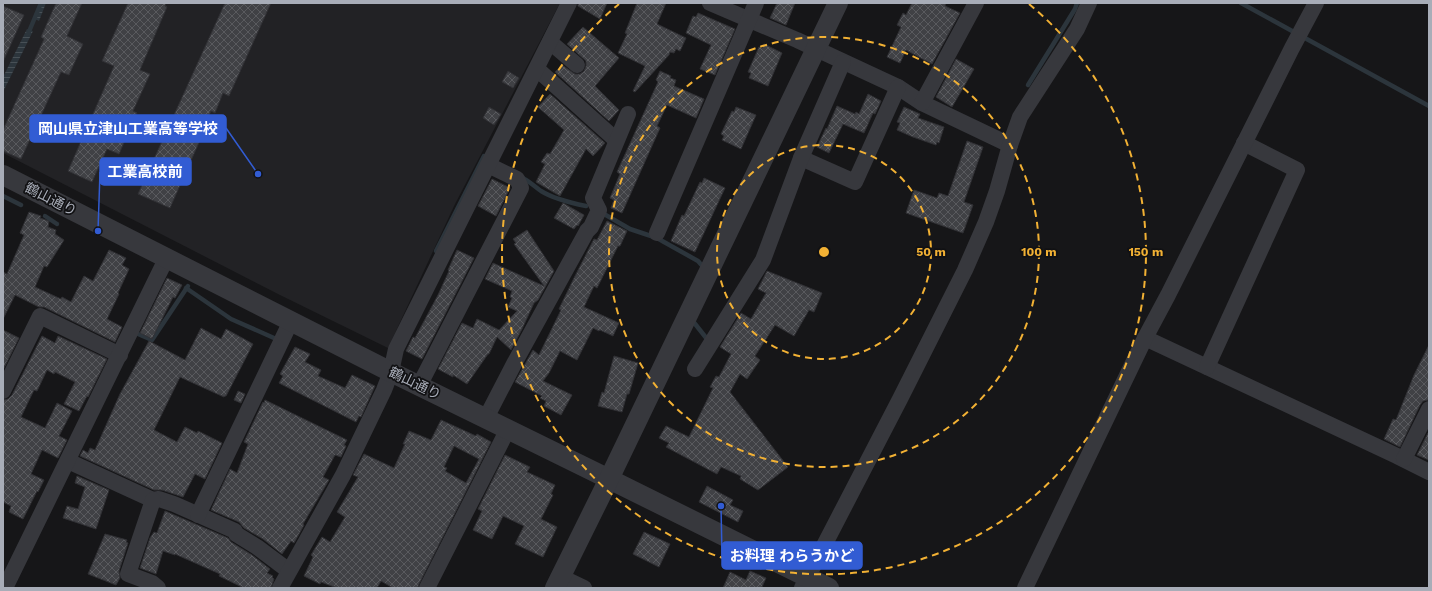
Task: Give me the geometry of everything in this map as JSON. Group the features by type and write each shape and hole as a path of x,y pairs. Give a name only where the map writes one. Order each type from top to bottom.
{"street":[{"path":"68,461 153,500 174,504 235,531 236,534 257,546 287,583 343,476 384,390 391,372 396,349 569,3"},
{"path":"710,3 816,49 898,87 922,103 1010,145"},
{"path":"657,233 756,3"},
{"path":"584,588 558,582 838,3"},
{"path":"922,103 976,3"},
{"path":"804,583 907,386 965,270 986,222 1020,117 1077,30 1089,3"},
{"path":"1025,588 1145,338 1316,3"},
{"path":"550,42 577,66"},
{"path":"695,370 763,260 801,158 843,62"},
{"path":"537,69 616,140"},
{"path":"801,158 855,182 898,87"},
{"path":"486,418 515,362 587,231 591,227 599,210 594,198 612,154 616,140 628,114"},
{"path":"1207,367 1297,170 1244,143"},
{"path":"419,386 521,188 517,179 488,165"},
{"name":"鶴山通り","path":"3,175 419,386 609,478 804,583 829,588"},
{"path":"8,580 68,461 167,257"},
{"path":"3,392 40,316 120,354"},
{"path":"198,515 291,321"},
{"path":"1145,338 1429,472"},
{"path":"1404,459 1429,409"},
{"path":"427,588 508,429"},
{"path":"153,500 128,574 152,583 158,588"}],"shaded area":[{"path":"3,3 560,3 455,204 388,348 280,295 3,153"},
{"path":"39,3 46,3 39,21 33,18"},
{"path":"27,29 33,31 3,92 3,77"}],"building":[{"path":"56,3 82,3 67,36 83,44 69,75 61,72 21,159 3,151 3,130 44,39 41,37"},
{"path":"128,3 166,3 165,6 167,7 140,70 150,74 133,111 137,113 119,154 107,149 92,182 68,171 114,66 102,61"},
{"path":"225,3 271,3 229,96 223,93 215,113 211,111 199,137 201,138 170,208 138,194"},
{"path":"578,3 607,3 600,19 578,6"},
{"path":"637,3 666,3 657,24 686,38 680,51 676,49 674,53 670,52 669,55 635,92 633,91 645,66 618,53 627,34 625,33"},
{"path":"777,3 795,3 786,25 770,18"},
{"path":"912,3 946,3 945,6 960,13 932,64 906,50 900,63 887,57 901,27 897,25 903,13 906,15"},
{"path":"3,6 24,15 3,62"},
{"path":"698,13 735,29 715,75 700,69 711,45 686,33 693,16 696,17"},
{"path":"583,27 619,58 595,86 619,110 609,121 555,72 562,65 575,74 580,74 584,71 586,61 567,44"},
{"path":"764,44 782,53 768,86 749,78 751,73 748,72 759,47 762,48"},
{"path":"956,59 974,69 952,107 936,97"},
{"path":"508,71 519,78 513,88 502,82"},
{"path":"660,71 676,80 674,86 704,99 696,118 667,105 657,126 660,128 622,213 611,208 614,200 610,198 620,174 617,172 658,82 656,80"},
{"path":"550,94 605,143 593,156 586,149 560,196 536,182 545,164 541,162 547,153 550,154 564,130 538,107"},
{"path":"868,94 881,101 875,114 873,113 864,133 843,124 829,153 817,147 837,106 855,114 856,112 859,114"},
{"path":"489,107 501,114 494,125 483,118"},
{"path":"736,107 756,115 741,149 722,140 724,136 721,134 732,111 734,112"},
{"path":"904,107 920,114 918,118 944,127 939,143 937,142 936,145 897,130 900,123 897,122"},
{"path":"967,141 983,147 964,202 973,205 963,233 906,213 914,190 937,198 939,193 948,196"},
{"path":"704,178 725,188 695,252 671,241 682,215 684,216 700,182 702,183"},
{"path":"492,179 510,188 496,216 478,206"},
{"path":"563,203 584,215 578,226 577,225 574,229 554,218"},
{"path":"29,212 41,216 40,218 49,221 48,227 56,230 55,234 64,240 47,267 44,266 35,287 71,302 84,276 93,281 109,250 126,258 122,265 129,269 107,319 122,327 115,342 44,307 39,307 15,295 3,319 3,272 7,274 24,235 20,233"},
{"path":"607,221 627,231 597,288 594,286 584,307 619,323 613,336 593,328 577,360 560,351 549,373 543,381 572,395 561,415 544,406 546,401 540,398 542,396 515,382 533,350 539,355 561,310 559,309 574,278 594,239 597,240"},
{"path":"527,230 554,271 538,300 534,303 511,350 497,337 489,354 467,384 453,375 453,377 438,369 462,323 473,328 477,319 499,330 517,311 508,307 512,298 510,297 512,291 485,279 493,263 544,286 514,244 516,243 513,239"},
{"path":"457,250 474,258 422,359 406,351 413,337 415,338 438,295"},
{"path":"767,271 822,293 814,312 809,310 794,336 775,325 755,356 760,360 747,379 740,374 730,392 788,467 758,490 740,479 741,476 721,467 717,474 666,447 669,443 659,438 666,426 689,437 713,388 710,387 716,376 719,377 731,354 720,347 741,313 751,319 766,293 758,289"},
{"path":"167,278 182,285 175,298 173,297 152,339 140,333"},
{"path":"201,328 221,339 226,329 253,344 226,396 224,397 180,377 154,430 177,442 185,427 197,433 198,431 222,443 205,479 195,474 183,497 162,490 154,490 80,456 83,450 88,453 90,448 95,450 120,394 149,341 185,360"},
{"path":"3,330 19,338 3,370"},
{"path":"42,336 55,343 58,336 107,359 88,397 87,396 79,411 64,404 75,382 55,372 54,374 47,370 37,391 34,390 21,417 45,428 57,403 72,411 59,436 67,440 58,458 42,450 31,474 44,480 23,519 9,512 11,506 3,502 3,400 8,399 12,395"},
{"path":"1429,345 1429,397 1428,400 1423,401 1420,405 1400,447 1384,439 1393,419 1396,420 1414,375"},
{"path":"295,347 310,354 305,362 321,370 318,376 345,388 352,375 375,386 361,417 359,416 356,422 279,383 283,376 280,374"},
{"path":"614,356 638,363 622,412 598,406 602,392 604,393"},
{"path":"238,391 245,394 241,403 234,400"},
{"path":"265,400 347,440 341,457 335,455 323,477 329,480 303,524 304,525 298,536 294,543 291,541 282,554 263,539 244,528 239,522 211,510 230,469 237,473 248,444 244,442"},
{"path":"441,420 476,436 477,434 491,442 418,588 393,588 381,581 377,588 337,588 321,582 320,584 304,576 313,557 311,555 322,537 330,542 345,517 337,512 358,477 353,475 364,454 394,468 409,431 431,440","holes":["454,446 479,459 466,483 445,471 447,468 444,467"]},
{"path":"1429,433 1429,460 1417,455"},
{"path":"505,455 530,467 527,472 555,485 551,494 553,495 541,519 557,527 543,557 515,544 524,526 503,516 492,539 473,530 482,511 478,509"},
{"path":"77,476 109,490 96,529 63,518 67,506 78,509 85,487 75,483"},
{"path":"707,486 733,500 730,505 743,511 738,522 699,502"},
{"path":"165,511 228,538 231,542 252,555 270,569 267,573 273,576 272,577 274,579 271,588 244,588 219,576 220,574 175,554 163,551 156,574 140,568 150,538 154,532 157,533"},
{"path":"644,532 670,544 659,567 633,554"},
{"path":"105,534 127,540 126,542 128,543 119,571 120,578 116,585 88,574"},
{"path":"750,571 766,578 762,587 764,588 723,588 730,572 746,580"}],"waterway":[{"path":"28,34 41,3"},
{"path":"1028,85 1075,9 1077,3"},
{"path":"1241,3 1429,106"},
{"path":"436,251 484,156"},
{"path":"521,177 551,196 586,206"},
{"path":"3,196 21,205"},
{"path":"604,214 630,229 657,238 698,261 705,269"},
{"path":"45,216 57,224"},
{"path":"138,334 152,340 188,286"},
{"path":"186,288 231,319 274,338"},
{"path":"692,320 707,339"}],"place":[{"name":"岡山県立津山工業高等学校","path":"258,174"},
{"name":"工業高校前","path":"98,231"},
{"name":"お料理 わらうかど","path":"721,506"}]}
